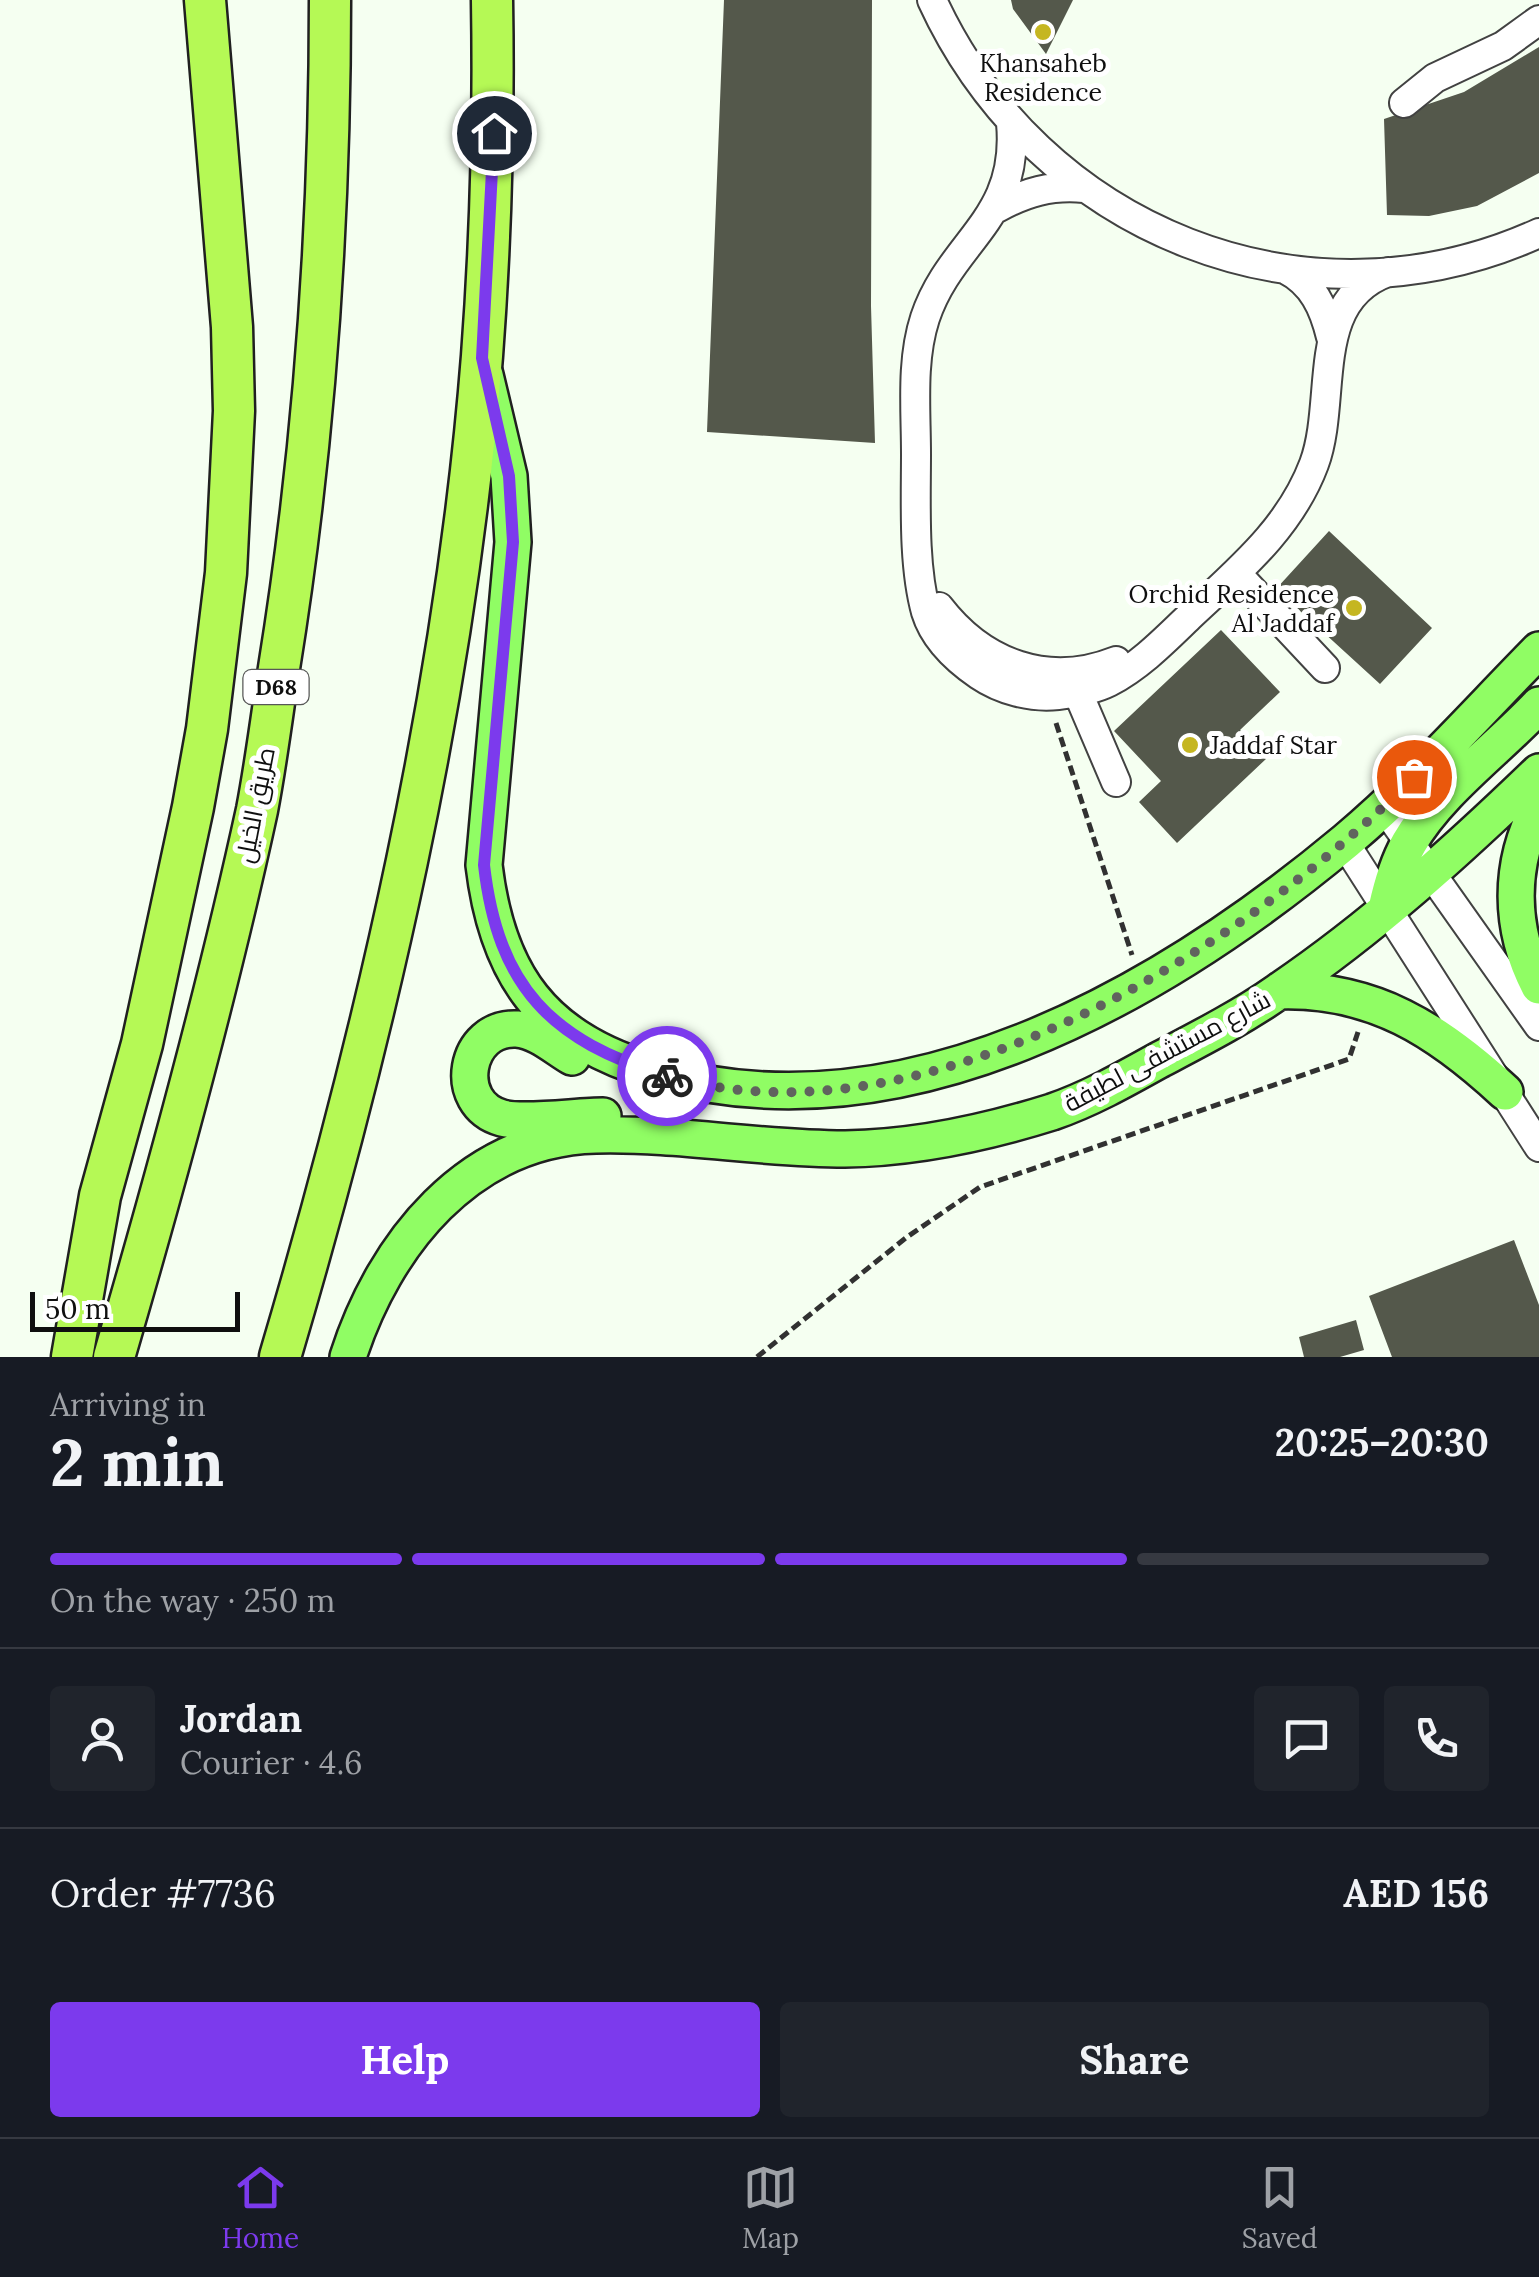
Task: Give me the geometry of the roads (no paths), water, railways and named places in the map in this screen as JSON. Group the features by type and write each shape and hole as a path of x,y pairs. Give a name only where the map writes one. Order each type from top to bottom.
{"highway":[{"path":"72,1357 100,1196 142,1044 193,807 207,730 226,573 234,411 232,327 205,0"},
{"name":"طريق الخيل","path":"114,1357 179,1136 257,807 288,614 320,341 330,133 330,0"},
{"path":"280,1357 328,1195 412,838 455,585 482,358 494,133 492,0"}],"main road":[{"path":"482,358 509,476 513,542 484,865 490,910 504,952 526,991 557,1024 594,1050 698,1085"},
{"path":"703,1138 687,1129 652,1120 499,1118 478,1102 471,1091 469,1064 482,1042 494,1034 519,1029 603,1072 646,1082 754,1090 823,1090 906,1077 1038,1036 1142,985 1220,936 1344,842 1384,807 1539,650"},
{"path":"1386,910 1394,876 1410,842 1435,809 1539,704"},
{"name":"شارع مستشفى لطيفة","path":"348,1357 373,1293 418,1223 453,1189 494,1163 536,1145 591,1135 846,1148 918,1144 989,1131 1058,1110 1207,1035 1279,991 1386,910 1539,772"},
{"path":"1539,807 1518,859 1515,900 1521,940 1539,986"},
{"path":"1279,991 1311,990 1368,1002 1434,1034 1505,1092"}],"street":[{"path":"932,0 964,60 1011,123 1084,188 1165,235 1224,256 1286,269 1354,274 1476,256 1539,233"},
{"path":"1404,103 1434,78 1503,46 1539,20"},
{"path":"1011,123 1010,166 997,208 938,288 925,318 918,350 916,497 927,614 941,640 962,664 1002,687 1048,696 1078,693 1108,683 1134,666 1236,573 1276,532 1298,500 1324,425 1331,338 1312,289 1286,269"},
{"path":"997,208 1038,189 1084,188"},
{"path":"1331,338 1345,304 1371,278 1388,272"},
{"path":"1236,573 1325,668"},
{"path":"922,584 960,632 983,651 1039,672 1099,668 1175,630"},
{"path":"1078,693 1116,782"},
{"path":"1384,807 1539,1026"},
{"path":"1344,842 1539,1147"}],"place":[{"name":"Khansaheb Residence","path":"1043,32"},
{"name":"Orchid Residence Al Jaddaf","path":"1354,608"},
{"name":"Jaddaf Star","path":"1190,745"}]}
